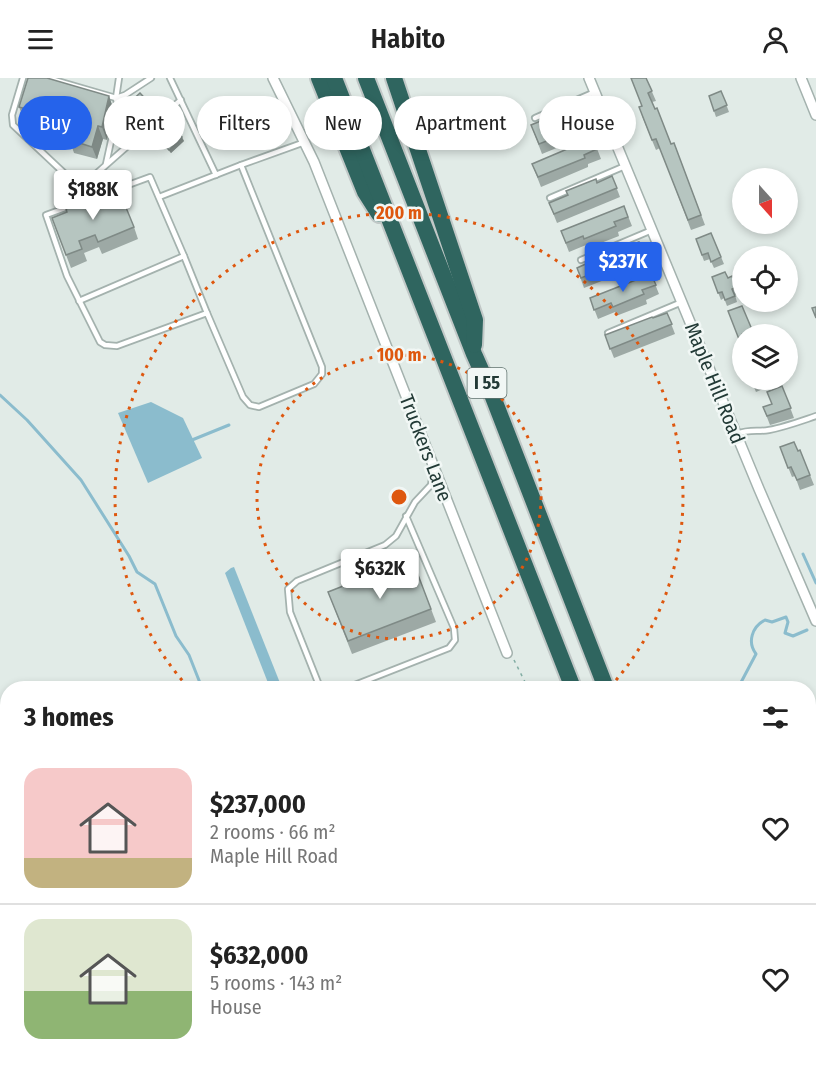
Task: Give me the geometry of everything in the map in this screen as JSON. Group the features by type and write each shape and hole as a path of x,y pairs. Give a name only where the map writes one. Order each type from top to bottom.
{"highway":[{"path":"319,78 365,192 405,258"},
{"name":"I 55","path":"334,78 570,681"},
{"name":"I 55","path":"366,78 603,681"},
{"path":"394,78 475,320 474,354"}],"street":[{"name":"Truckers Lane","path":"273,78 304,140"},
{"name":"Maple Hill Road","path":"589,78 816,621"},
{"path":"801,78 816,115"},
{"name":"Truckers Lane","path":"308,150 507,653"}],"lane":[{"path":"23,78 12,115 13,126 80,188 85,200"},
{"path":"47,78 109,96"},
{"path":"116,96 119,78"},
{"path":"122,96 151,78"},
{"path":"170,78 179,96"},
{"path":"535,118 595,92"},
{"path":"185,109 216,175"},
{"path":"159,197 304,142"},
{"path":"105,165 108,150"},
{"path":"80,188 122,150"},
{"path":"207,313 117,346 105,345 97,339 63,267 46,215 150,177 243,397 250,405 259,407 308,387 319,380 322,367 241,165"},
{"path":"550,198 625,166"},
{"path":"581,260 652,230"},
{"path":"79,301 183,256"},
{"path":"608,333 682,302"},
{"path":"736,434 748,430 781,427 816,416"},
{"path":"317,681 290,612 288,589 297,581 385,546 396,536 415,502 431,485 434,467"},
{"path":"364,681 449,648 454,639 454,628 406,516"}],"path":[{"path":"507,653 518,664 525,681"}],"water":[{"path":"151,402 183,418 202,458 148,483 118,413"},
{"path":"234,567 279,681 267,681 225,573"}],"building":[{"path":"28,78 47,78 109,96 104,96 102,127 98,126 92,147 92,96 22,96"},
{"path":"631,78 646,78 652,91 648,93 655,109 657,108 671,144 674,143 701,215 688,220 656,139 652,140"},
{"path":"721,91 727,105 714,111 709,96"},
{"path":"539,122 539,144 531,125"},
{"path":"565,150 595,150 584,155 585,158 538,177 532,164"},
{"path":"612,176 617,188 554,214 549,203 568,195 566,191 596,179 597,183"},
{"path":"118,188 134,227 98,242 95,235 79,241 82,249 66,255 52,218 67,212 66,209"},
{"path":"624,206 628,217 614,222 616,226 584,239 583,236 566,243 561,231"},
{"path":"711,233 721,257 711,262 708,253 702,255 696,239"},
{"path":"639,242 643,253 581,278 577,268 592,261 591,258 624,244 625,247"},
{"path":"725,272 728,278 732,276 732,297 725,300 722,292 718,293 712,277"},
{"path":"651,274 656,285 642,290 644,294 613,307 611,303 594,310 590,298"},
{"path":"728,311 745,312 750,324 733,324"},
{"path":"667,313 672,324 610,349 605,335"},
{"path":"784,390 791,408 767,416 763,407 772,404 767,392"},
{"path":"794,442 798,451 800,450 810,475 797,480 791,467 788,468 780,447"},
{"path":"412,559 431,609 348,641 328,592"}],"waterway":[{"path":"0,395 27,420 81,480 137,572 155,584 176,636 189,655 199,681"},
{"path":"192,440 229,425"},
{"path":"803,554 816,583"},
{"path":"742,681 756,654 751,640 754,631 761,623 765,620 772,622 786,617 788,622 785,633 793,636 807,630"}]}
